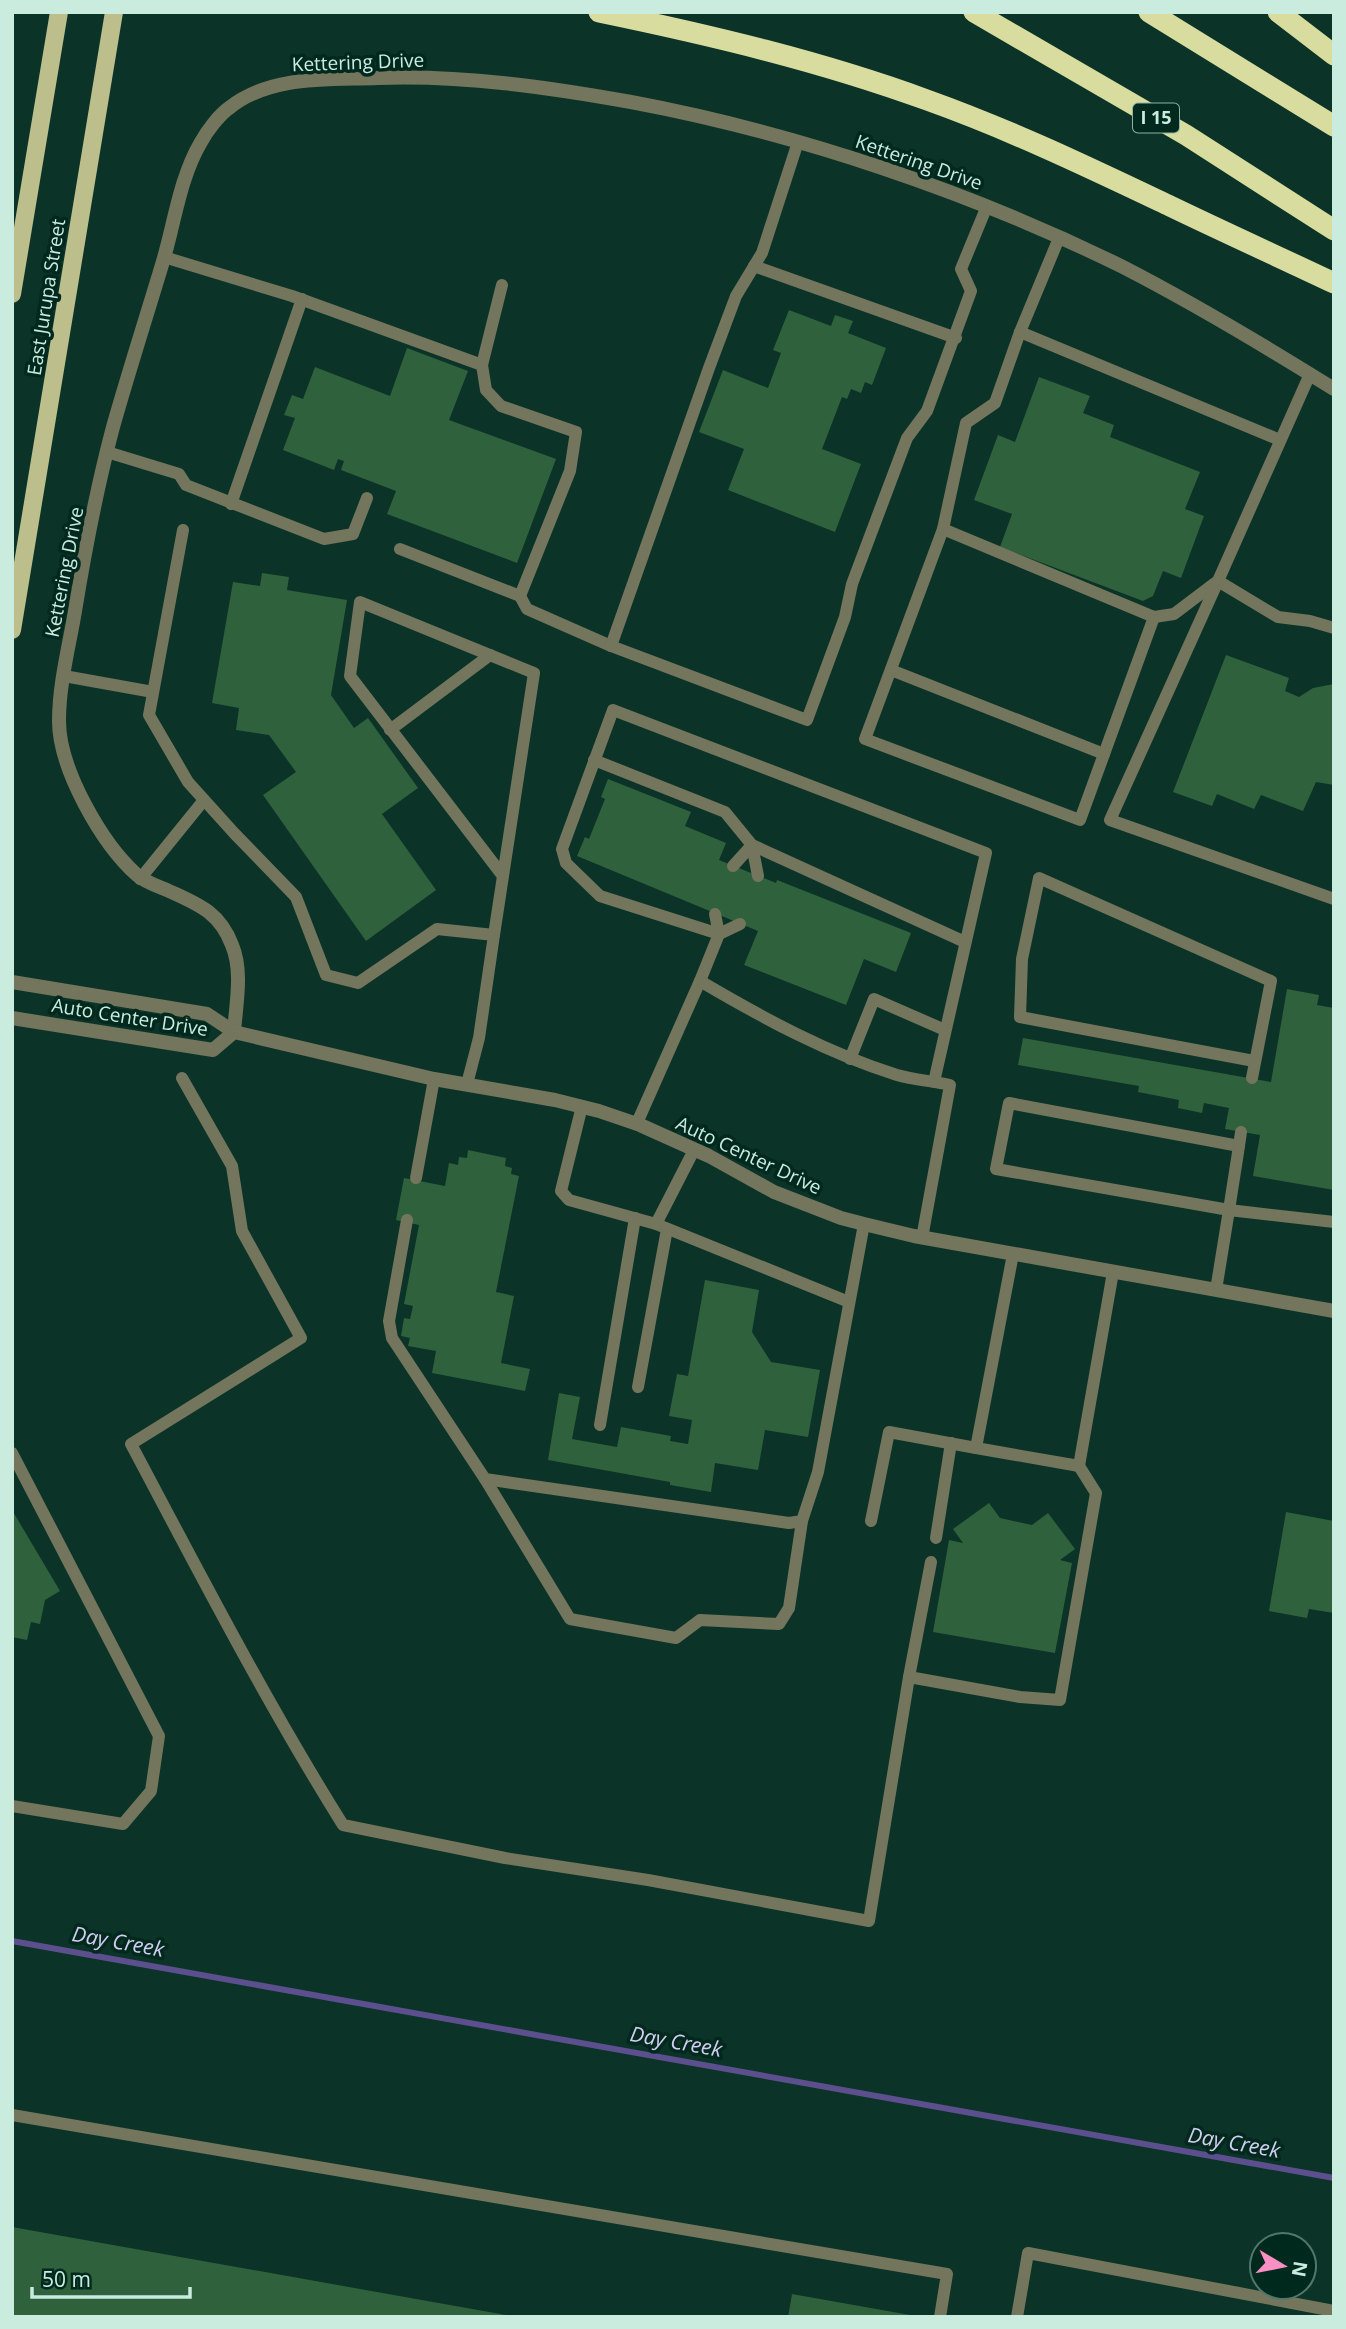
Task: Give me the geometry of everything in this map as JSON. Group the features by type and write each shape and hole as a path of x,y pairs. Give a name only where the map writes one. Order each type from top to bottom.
{"highway":[{"path":"599,12 841,70 929,100 1094,169 1334,283"},
{"name":"I 15","path":"974,12 1186,135 1334,230"},
{"path":"1149,12 1334,126"},
{"path":"1278,12 1334,55"}],"main road":[{"name":"East Jurupa Street","path":"12,294 59,12"},
{"name":"East Jurupa Street","path":"12,629 114,12"}],"street":[{"name":"Kettering Drive","path":"234,1032 238,961 226,931 205,907 140,879 115,849 93,818 75,785 61,749 59,721 83,562 107,452 184,183 201,141 228,108 264,88 304,80 407,78 518,84 674,110 827,150 987,206 1124,268 1252,338 1334,389"},
{"name":"Auto Center Drive","path":"12,982 207,1014 234,1032 434,1079 582,1106 637,1124 774,1192 864,1224 922,1238 1334,1311"},
{"name":"Auto Center Drive","path":"12,1018 213,1051 234,1032"}],"lane":[{"path":"611,646 736,296 762,253 798,142"},
{"path":"400,549 520,596 527,609 611,646 807,720 845,617 852,584 907,438 927,411 956,338 971,291 961,269 987,206"},
{"path":"1059,238 1020,332 995,403 966,423 943,529 865,739 1080,820 1154,617"},
{"path":"164,257 302,299 482,365"},
{"path":"754,266 956,338"},
{"path":"502,285 482,365 486,390 502,406 576,432 570,471 520,596"},
{"path":"231,504 302,299"},
{"path":"1020,332 1280,440"},
{"path":"1310,374 1110,820 1334,899"},
{"path":"107,452 179,474 186,485 324,539 353,534 367,498"},
{"path":"943,529 1154,617 1174,614 1218,580"},
{"path":"183,530 149,715 188,782 296,897 326,975 358,982 437,929 494,935"},
{"path":"1218,580 1278,617 1310,621 1334,628"},
{"path":"467,1084 479,1038 534,673 360,602 350,676 503,876"},
{"path":"390,730 490,655"},
{"path":"891,670 1104,754"},
{"path":"64,676 153,692"},
{"path":"740,924 719,934 600,896 566,863 562,849 613,710 986,853 934,1082"},
{"path":"594,761 725,813 752,845 965,942"},
{"path":"140,879 204,800"},
{"path":"733,866 752,845"},
{"path":"752,845 758,876"},
{"path":"1252,1079 1271,981 1039,878 1021,959 1020,1017 1254,1061"},
{"path":"637,1124 719,934 715,914"},
{"path":"701,981 752,1011 850,1059 900,1076 950,1085 922,1238"},
{"path":"850,1059 874,999 945,1030"},
{"path":"182,1078 232,1166 242,1231 301,1338 131,1444 296,1746 343,1825 505,1858 648,1880 869,1921 909,1677 932,1562"},
{"path":"416,1178 434,1079"},
{"path":"1239,1146 1009,1103 996,1169 1228,1210 1334,1222"},
{"path":"582,1106 561,1191 569,1200 662,1226 849,1302"},
{"path":"1216,1290 1241,1132"},
{"path":"638,1387 662,1226 694,1150"},
{"path":"600,1424 635,1218"},
{"path":"407,1220 389,1321 392,1338 485,1479 570,1619 677,1638 701,1620 779,1624 789,1608 802,1521 818,1472 864,1224"},
{"path":"976,1448 1013,1254"},
{"path":"909,1677 1020,1698 1059,1700 1096,1493 1079,1466 1113,1272"},
{"path":"871,1521 888,1432 1079,1466"},
{"path":"936,1538 951,1443"},
{"path":"12,1453 159,1736 151,1791 123,1824 12,1806"},
{"path":"485,1479 789,1523 802,1521"},
{"path":"12,2115 947,2274 940,2317"},
{"path":"1017,2317 1028,2253 1334,2311"}],"building":[{"path":"789,310 831,326 835,315 853,321 848,333 886,348 872,385 865,382 861,393 851,389 847,399 842,397 822,449 861,464 835,532 728,490 744,449 699,432 723,370 768,388 781,353 773,350"},
{"path":"407,348 468,371 449,420 556,459 517,563 387,514 396,491 341,470 344,461 338,459 334,470 283,450 295,418 284,415 292,395 303,399 315,367 390,396"},
{"path":"1039,377 1090,396 1083,413 1114,425 1110,437 1200,472 1185,509 1204,516 1181,578 1163,571 1153,596 1143,601 1000,547 1012,514 974,500 998,435 1015,442"},
{"path":"262,573 289,577 287,590 347,600 331,695 354,728 368,718 418,788 382,814 436,890 366,941 263,795 296,772 269,735 236,730 239,708 212,703 233,582 260,586"},
{"path":"1226,655 1289,678 1285,691 1299,697 1313,688 1334,684 1334,785 1316,782 1303,811 1261,795 1254,809 1217,794 1212,806 1173,792"},
{"path":"608,779 691,812 685,826 726,843 719,860 911,933 896,972 864,959 846,1005 744,965 758,931 577,856 585,837 589,839 605,799 601,797"},
{"path":"1287,989 1319,995 1317,1005 1334,1008 1334,1190 1253,1176 1260,1135 1225,1129 1229,1108 1204,1103 1202,1113 1178,1108 1179,1100 1138,1092 1139,1086 1018,1065 1023,1038 1271,1082"},
{"path":"468,1150 506,1158 505,1166 512,1168 511,1174 519,1176 496,1292 514,1296 501,1363 530,1369 525,1391 432,1373 436,1351 408,1346 410,1338 401,1336 404,1318 410,1319 413,1306 404,1304 419,1225 396,1220 404,1178 445,1186 449,1163 458,1165 459,1157 467,1158"},
{"path":"705,1280 759,1290 752,1332 771,1362 820,1370 808,1437 765,1430 758,1470 715,1463 711,1492 548,1460 559,1393 580,1397 572,1439 617,1447 621,1427 671,1436 670,1441 688,1444 692,1420 669,1416 677,1374 688,1376"},
{"path":"989,1503 1000,1518 1032,1525 1048,1513 1075,1549 1060,1560 1072,1563 1055,1653 933,1632 949,1540 963,1543 953,1529"},
{"path":"12,1510 60,1591 45,1600 40,1624 31,1622 27,1640 12,1637"},
{"path":"1286,1512 1334,1521 1334,1613 1309,1609 1307,1618 1269,1611"},
{"path":"12,2227 506,2315 506,2317 12,2317"},
{"path":"792,2294 910,2315 910,2317 788,2317"}],"waterway":[{"name":"Day Creek","path":"12,1941 1334,2178"}]}
